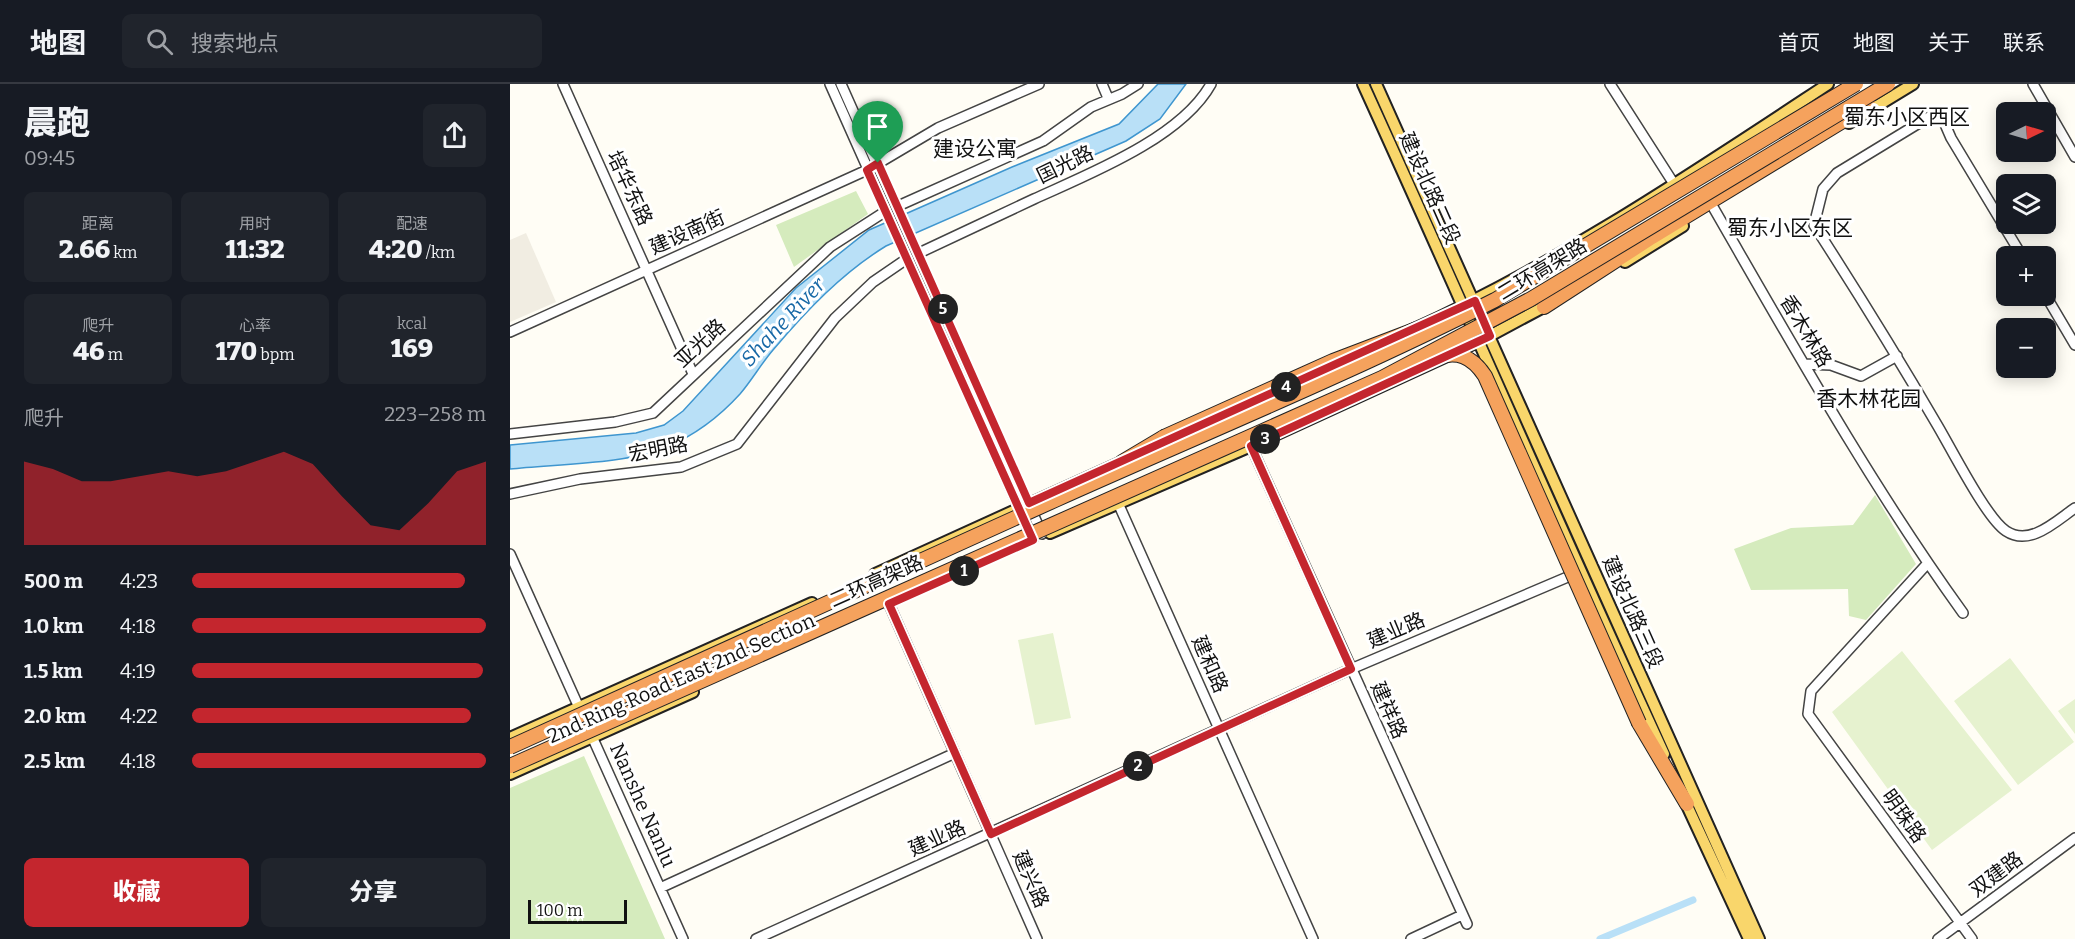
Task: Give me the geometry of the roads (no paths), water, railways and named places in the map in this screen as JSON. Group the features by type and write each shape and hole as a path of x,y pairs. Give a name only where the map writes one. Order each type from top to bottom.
{"highway":[{"name":"二环高架路","path":"510,747 1324,381 1489,303 1856,84"},
{"name":"二环高架路","path":"510,766 1382,378 1531,300 1885,86"},
{"path":"1544,307 1652,237 1851,116 1885,86"},
{"path":"1122,462 1164,437 1333,361 1489,303"},
{"path":"1382,378 1449,354 1463,355 1479,367 1639,723 1687,804"}],"main road":[{"name":"建设北路二段","path":"1364,84 1464,306"},
{"name":"建设北路二段","path":"1376,84 1475,301"},
{"name":"2nd Ring Road East 2nd Section","path":"510,738 1475,301 1532,270 1674,184 1828,84"},
{"name":"2nd Ring Road East 2nd Section","path":"510,774 1038,538 1251,446 1485,338 1585,288 1913,84"},
{"name":"建设北路三段","path":"1475,301 1485,338 1579,572 1749,939"},
{"name":"建设北路三段","path":"1464,306 1485,338 1594,567 1759,939"}],"street":[{"name":"培华东路","path":"563,84 648,269 693,374"},
{"path":"830,84 867,170 1024,506"},
{"path":"841,84 919,253 1038,538"},
{"name":"建设南街","path":"510,332 867,170 951,122 1039,84"},
{"path":"1102,84 1108,98"},
{"path":"899,209 1043,141 1091,107 1122,94 1138,84"},
{"name":"国光路","path":"919,253 1075,180 1157,137 1185,117 1204,96 1211,84"},
{"path":"1610,84 1674,184"},
{"path":"2033,84 2075,157"},
{"path":"2016,246 1941,115 1929,117 1837,173 1823,189 1814,225 1897,356 1983,503 2006,531 2026,536 2040,532 2075,508"},
{"name":"香木林路","path":"1713,207 1804,364 1927,564 1963,613"},
{"name":"亚光路","path":"510,434 643,417 663,405 693,374 830,248 888,214"},
{"name":"宏明路","path":"510,494 580,479 681,467 737,444 835,318 873,282 908,258"},
{"path":"2052,306 2075,345"},
{"path":"1804,364 1831,365 1861,376 1897,356"},
{"name":"建祥路","path":"1251,446 1464,919 1411,939"},
{"name":"建和路","path":"1118,503 1313,939"},
{"name":"Nanshe Nanlu","path":"510,554 683,939"},
{"name":"明珠路","path":"1927,564 1810,691 1808,714 1972,939"},
{"name":"建业路","path":"756,939 1351,669 1594,567"},
{"path":"510,579 519,575"},
{"name":"建兴路","path":"889,604 1037,939"},
{"path":"660,888 956,753"},
{"name":"双建路","path":"1938,939 2075,838"}],"water":[{"name":"Shahe River","path":"1158,84 1186,84 1160,119 1126,141 886,246 854,268 798,321 732,402 687,437 651,453 633,457 510,469 510,445 636,433 664,425 683,411 796,288 869,230 1012,167 1119,124"}],"waterway":[{"path":"1600,939 1693,900"}],"district":[{"name":"蜀东小区西区","path":"1907,117"},
{"name":"建设公寓","path":"975,149"},
{"name":"蜀东小区东区","path":"1790,228"},
{"name":"香木林花园","path":"1869,399"}]}
